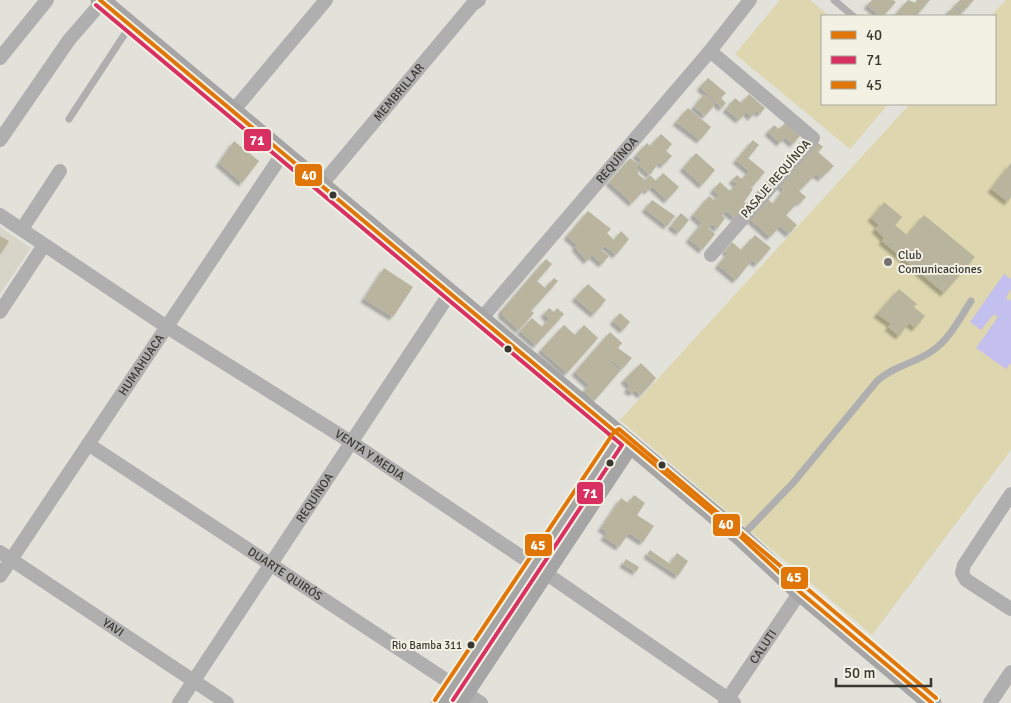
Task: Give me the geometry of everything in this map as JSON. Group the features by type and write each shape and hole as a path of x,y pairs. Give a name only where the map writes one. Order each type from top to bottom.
{"main road":[{"path":"101,1 741,537 800,592 932,703"},
{"path":"440,703 459,693 539,568 625,440"}],"street":[{"path":"0,58 47,0"},
{"path":"233,111 326,0"},
{"name":"MEMBRILLAR","path":"321,185 472,5 479,0"},
{"name":"REQUÍNOA","path":"481,319 710,50 750,0"},
{"path":"0,140 69,40 101,1"},
{"name":"PASAJE REQUÍNOA","path":"710,50 812,138 711,255"},
{"name":"HUMAHUACA","path":"0,576 6,555 88,444 282,153"},
{"path":"22,229 60,171"},
{"name":"VENTA Y MEDIA","path":"0,215 167,327 351,442 539,568 729,702"},
{"path":"0,312 44,245"},
{"name":"REQUÍNOA","path":"179,703 450,293"},
{"name":"DUARTE QUIRÓS","path":"88,444 459,693 481,703"},
{"path":"1011,494 964,565 962,573 966,580 1011,609"},
{"name":"YAVI","path":"6,555 228,703"},
{"name":"CALUTI","path":"729,702 800,592"},
{"path":"990,703 1011,672"}],"lane":[{"path":"834,0 852,15"},
{"path":"69,119 131,26"},
{"path":"741,537 794,483 877,381 890,370 931,352 940,345 971,302"}],"shaded area":[{"path":"780,0 810,0 828,15 821,15 821,105 887,105 850,149 735,54"},
{"name":"Club Comunicaciones","path":"1006,0 1011,0 1011,450 872,635 620,420 909,105 996,105 996,15 992,15"},
{"path":"0,227 31,248 0,294"},
{"path":"1004,274 1011,279 1011,289 1006,298 1009,301 1011,299 1011,363 1006,369 976,348 998,317 994,314 981,330 970,322"}],"building":[{"path":"872,0 893,0 896,2 884,15 879,15 867,5"},
{"path":"908,0 915,3 917,0 930,0 917,15 895,15"},
{"path":"960,0 974,0 963,12 955,5"},
{"path":"953,7 963,15 945,15"},
{"path":"708,78 726,93 721,98 726,103 722,108 700,87"},
{"path":"704,94 715,104 705,116 694,107"},
{"path":"749,94 765,108 760,114 757,111 751,117 746,112 739,120 726,109 735,98 741,103"},
{"path":"688,108 711,127 700,140 676,122"},
{"path":"785,123 800,136 793,144 785,137 780,143 768,132 774,125 779,129"},
{"path":"661,134 672,144 666,151 672,156 663,165 659,162 650,175 638,164 641,160 636,155 647,143 650,146"},
{"path":"753,140 759,145 748,158 765,172 752,187 742,179 749,171 736,160"},
{"path":"234,141 259,161 242,183 219,163"},
{"path":"817,142 823,147 818,152 834,166 821,178 816,174 799,191 806,197 800,203 798,202 786,215 797,225 789,234 780,226 770,237 750,219 768,199 773,204 784,189 779,185"},
{"path":"696,153 715,170 702,185 683,168"},
{"path":"630,158 638,164 638,174 645,180 650,175 656,181 663,173 679,187 667,200 652,186 648,191 645,189 632,203 609,182"},
{"path":"1011,163 1011,197 1008,202 991,189"},
{"path":"737,175 753,189 744,202 747,204 735,218 726,211 722,215 725,218 717,229 712,224 708,228 715,234 702,250 689,239 702,223 693,215 709,196 714,200 719,195 713,190 720,182 730,191 737,184 732,180"},
{"path":"652,200 675,216 667,226 645,209"},
{"path":"884,202 902,217 895,225 907,235 924,215 975,257 944,293 882,241 884,238 875,229 879,225 871,218"},
{"path":"588,211 611,229 607,233 614,240 621,231 629,239 616,255 605,246 601,250 609,256 602,264 592,255 587,261 575,247 577,245 567,236"},
{"path":"681,213 689,220 679,232 671,226"},
{"path":"755,235 771,248 757,264 752,260 736,280 718,265 728,253 725,251 732,242 741,250"},
{"path":"0,236 9,241 0,255"},
{"path":"546,259 552,264 537,281 545,288 554,278 558,281 531,311 534,313 519,330 502,315 502,310"},
{"path":"384,268 413,287 393,317 364,299"},
{"path":"588,284 606,300 594,314 575,298"},
{"path":"899,289 917,304 914,307 925,316 915,328 909,323 899,336 888,327 891,324 877,314"},
{"path":"549,308 554,312 557,308 564,314 536,345 520,331 532,318 542,327 549,319 544,314"},
{"path":"620,313 630,322 623,330 613,321"},
{"path":"564,325 575,335 584,325 598,338 567,373 541,350"},
{"path":"610,332 622,343 618,348 632,358 622,369 611,360 610,362 620,371 594,401 584,391 589,385 575,372"},
{"path":"641,363 656,378 641,395 635,390 632,393 627,389 630,386 624,380"},
{"path":"634,495 645,503 637,515 654,526 643,542 629,533 619,547 604,537 607,532 601,528 621,498 628,503"},
{"path":"650,550 670,564 677,553 688,561 678,576 647,555"},
{"path":"626,559 639,567 636,572 623,564"}],"transit line":[{"name":"40","path":"100,0 741,537 800,592 932,703"},
{"name":"71","path":"96,5 622,445 453,700"},
{"name":"45","path":"435,700 614,432 619,429 936,698"}],"place":[{"name":"Club Comunicaciones","path":"888,262"},
{"name":"Rio Bamba 311","path":"471,645"}]}
